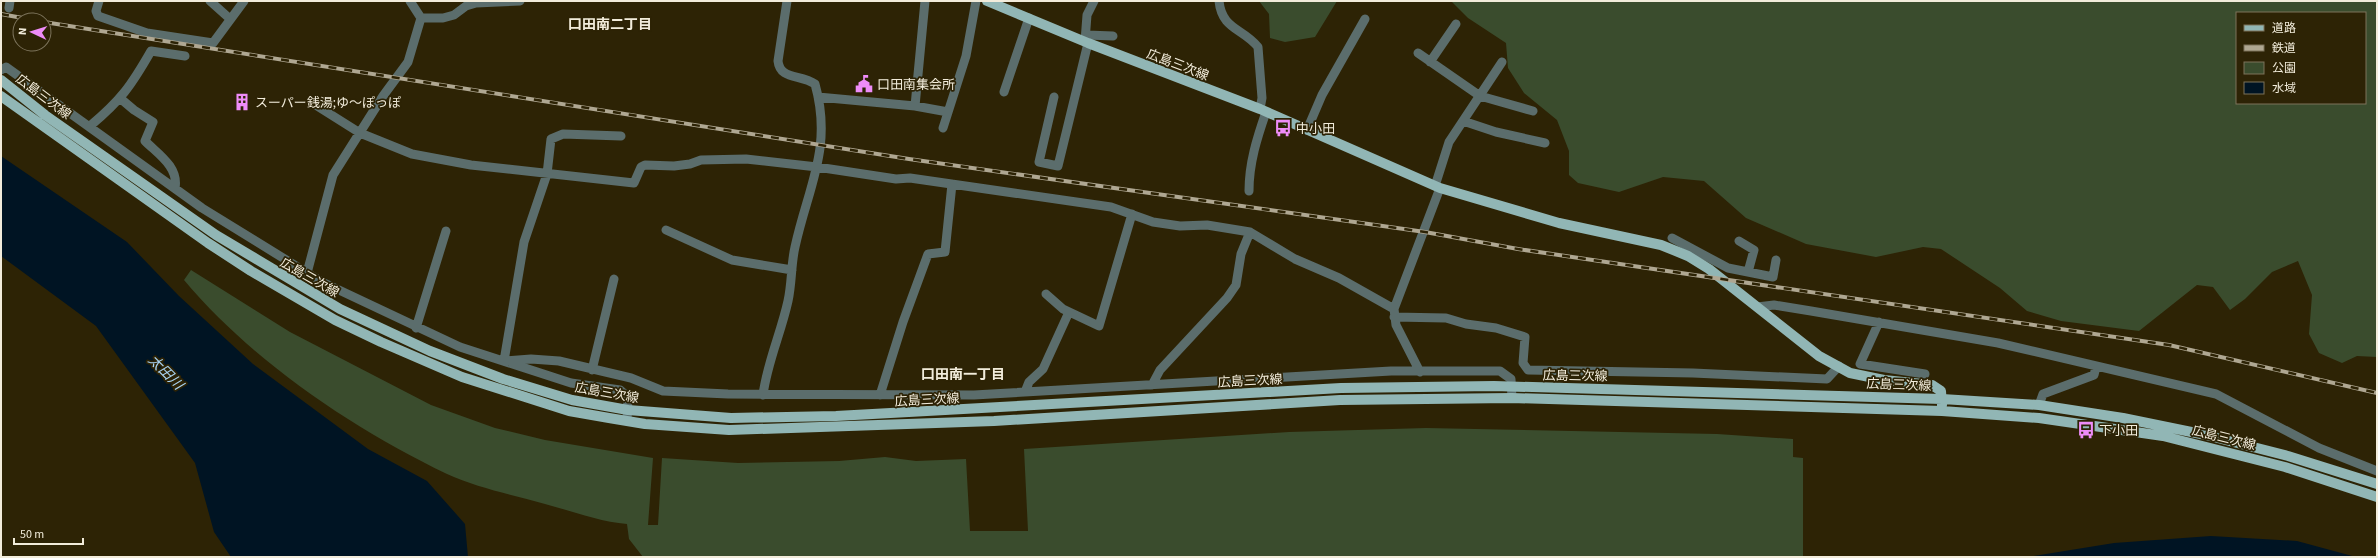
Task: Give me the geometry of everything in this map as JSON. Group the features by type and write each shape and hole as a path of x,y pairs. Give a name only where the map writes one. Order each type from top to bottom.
{"main road":[{"name":"広島三次線","path":"987,1 1263,111 1438,187 1559,223 1661,245 1700,259 1819,356 1850,373 1884,380 1932,385 1941,391 1942,411"},
{"name":"広島三次線","path":"1,80 45,114 216,235 298,286 340,309 430,351 503,379 572,400 628,410 731,418 836,416 1341,388 1512,387 1942,399 2039,405 2123,418 2206,435 2288,456 2377,484"},
{"name":"広島三次線","path":"1,96 208,243 251,271 335,320 426,362 499,390 569,410 627,421 737,430 994,421 1340,400 1512,398 1942,411 2039,418 2163,436 2285,467 2377,496"}],"street":[{"path":"210,1 229,18"},
{"path":"96,2 96,11 98,16 146,33 213,43 229,18 244,1"},
{"path":"421,18 449,17 466,6 476,3 520,1"},
{"path":"763,395 765,378 788,299 794,248 817,167 823,133 818,97 814,84 806,78 783,74 779,69 778,61 787,1"},
{"path":"915,106 925,1"},
{"path":"943,128 966,56 976,1"},
{"path":"1054,97 1039,162 1058,166 1086,40 1084,28 1087,15 1094,1"},
{"path":"1219,1 1224,19 1229,25 1253,40 1258,47 1263,111 1250,166 1249,191"},
{"path":"307,273 333,175 360,132 408,62 421,18 413,3"},
{"path":"1004,92 1029,18"},
{"path":"1306,130 1322,95 1365,19"},
{"path":"1430,62 1456,24"},
{"path":"1086,40 1113,36"},
{"path":"90,126 121,99 130,88 151,50 185,56"},
{"path":"1418,53 1480,96 1533,111"},
{"path":"1420,372 1396,325 1394,313 1438,187 1449,142 1502,62"},
{"path":"1,70 6,67 209,212 307,273 416,328 460,347 571,384 620,390 628,397 627,421"},
{"path":"818,97 915,106 948,112"},
{"path":"121,99 134,110 153,122 145,141 173,169 177,179 175,188"},
{"path":"314,104 360,132 412,154 458,163 634,183 641,167 645,165 674,166 700,160 746,159 817,167 896,179 910,178 1111,206 1154,222 1180,226 1207,225 1250,232 1296,259 1339,278 1394,313 1446,318 1466,324 1496,328 1525,337 1523,363 1528,370 1693,373 1827,379 1839,366"},
{"path":"1463,121 1496,132 1545,143"},
{"path":"504,361 524,242 547,174 551,139 563,134 621,136"},
{"path":"880,395 903,322 928,254 945,252 952,184"},
{"path":"1046,294 1069,312 1099,326 1132,214"},
{"path":"666,230 732,260 792,270"},
{"path":"416,328 446,231"},
{"path":"1152,385 1160,370 1226,298 1236,285 1241,254 1250,232"},
{"path":"1672,238 1700,259 1728,268 1773,277 1776,260"},
{"path":"1739,241 1754,250 1748,272"},
{"path":"592,370 614,279"},
{"path":"1757,307 1774,305 1879,322 1998,344 2096,367 2173,382 2216,394 2319,448 2377,471"},
{"path":"1025,392 1029,382 1043,369 1069,312"},
{"path":"1879,322 1860,364 1925,374"},
{"path":"504,361 531,359 559,361 631,378 663,391 763,395 880,395 1025,392 1391,371 1420,372 1500,370 1511,379 1512,398"},
{"path":"2039,405 2043,394 2094,375 2096,367"}],"green space":[{"path":"1259,1 1337,1 1315,37 1285,42 1270,38 1269,14"},
{"path":"1451,1 2377,1 2377,357 2357,356 2342,363 2319,353 2309,334 2312,295 2298,261 2272,272 2245,299 2230,310 2213,287 2197,285 2139,331 2061,321 2027,311 2000,288 1941,249 1923,247 1876,257 1806,244 1746,218 1704,181 1663,177 1619,192 1578,183 1569,175 1569,151 1557,120 1524,93 1508,68 1506,43 1468,18"},
{"path":"191,270 290,332 431,405 495,428 545,440 653,458 648,525 658,525 662,458 738,463 839,461 885,457 916,461 966,459 970,531 1028,531 1024,449 1289,432 1426,428 1717,434 1793,439 1793,457 1803,458 1803,557 643,557 629,539 627,524 596,519 459,479 411,456 340,414 272,365 240,338 211,310 184,280"}],"water":[{"name":"太田川","path":"1,156 127,242 179,296 253,364 368,449 427,481 465,524 468,557 231,557 214,532 195,463 96,326 1,256"},
{"path":"2211,536 2297,541 2356,557 2028,557 2114,543"}],"railway":[{"path":"1,14 12,16"},
{"path":"52,23 909,159 1425,232 1518,249 2169,345 2377,393"}],"place":[{"name":"口田南集会所","path":"864,84"},
{"name":"スーパー銭湯;ゆ～ぽっぽ","path":"242,102"},
{"name":"中小田","path":"1283,128"},
{"name":"下小田","path":"2086,430"}],"district":[{"name":"口田南二丁目","path":"610,24"},
{"name":"口田南一丁目","path":"963,374"}]}
